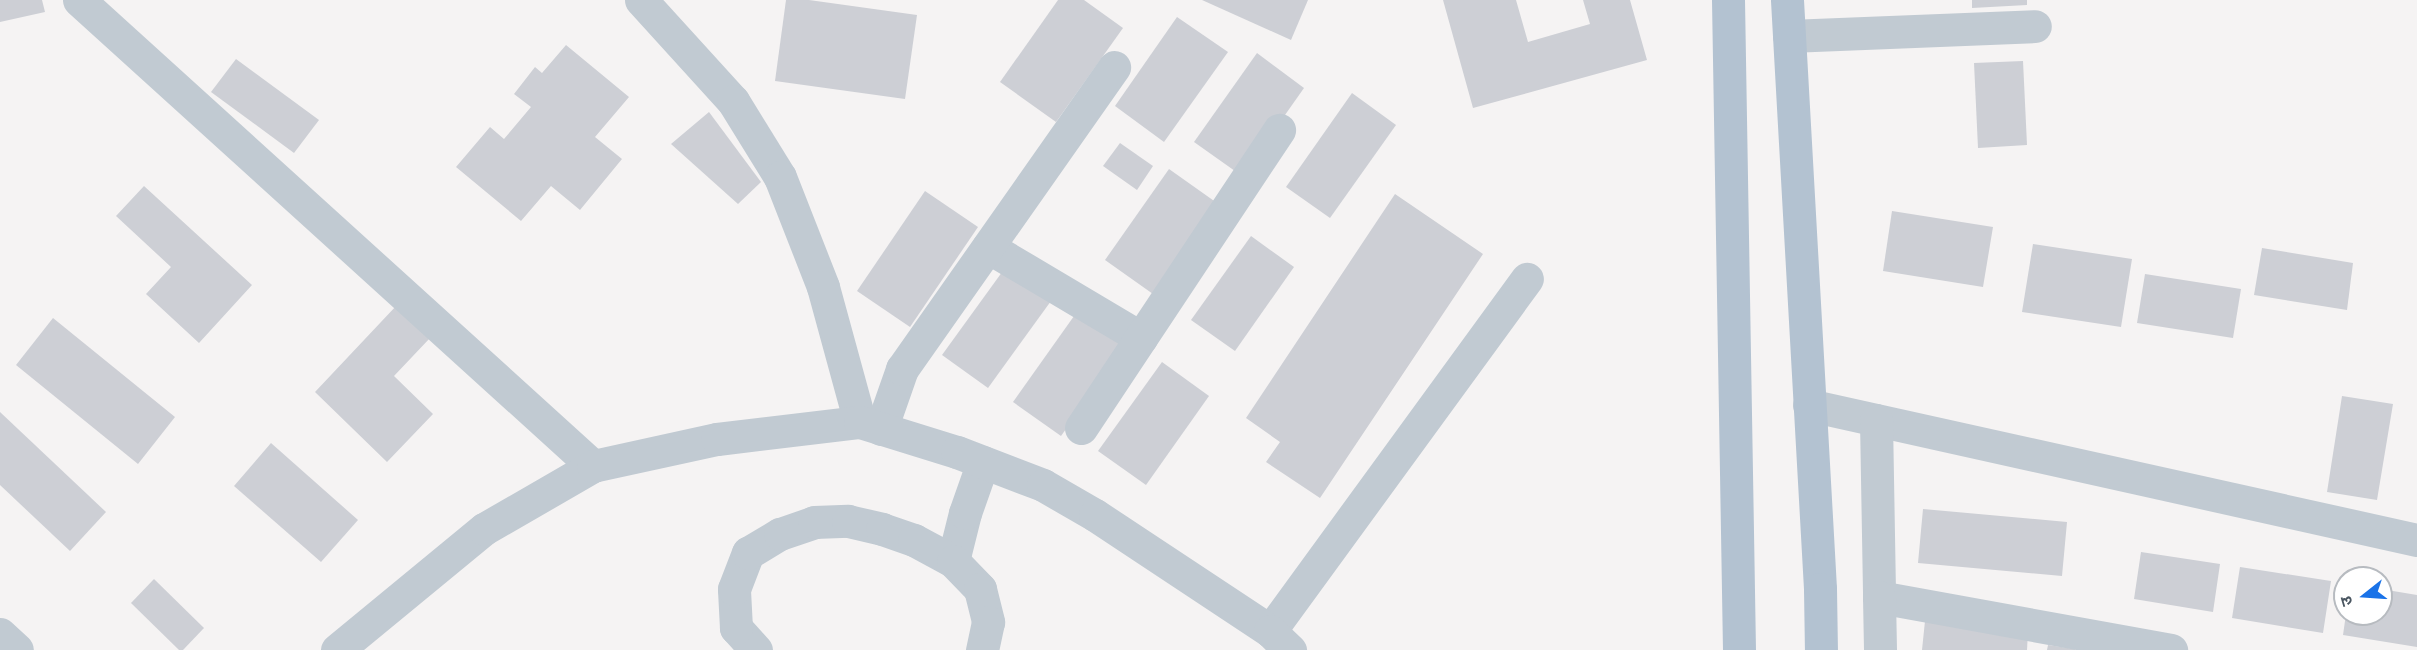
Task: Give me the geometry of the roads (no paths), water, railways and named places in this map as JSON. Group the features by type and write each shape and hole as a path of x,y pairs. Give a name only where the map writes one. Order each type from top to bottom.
{"main road":[{"path":"1728,0 1739,650"},
{"path":"1787,0 1821,650"}],"street":[{"path":"79,0 593,466"},
{"path":"641,0 733,101 780,177 823,287 870,425"},
{"path":"1790,36 2036,26"},
{"path":"870,425 902,369 1114,67"},
{"path":"1081,428 1279,130"},
{"path":"988,247 1141,338"},
{"path":"337,650 484,529 593,466 717,439 870,425 983,462 1043,485 1095,515 1280,640 1527,279"},
{"path":"1809,405 2417,540"},
{"path":"1876,420 1880,650"},
{"path":"953,561 965,513 983,462"},
{"path":"756,650 736,627 734,589 748,553 780,534 814,522 848,522 893,532 953,561 980,589 988,622 982,650"},
{"path":"1879,597 2171,650"},
{"path":"0,634 17,650"}]}
